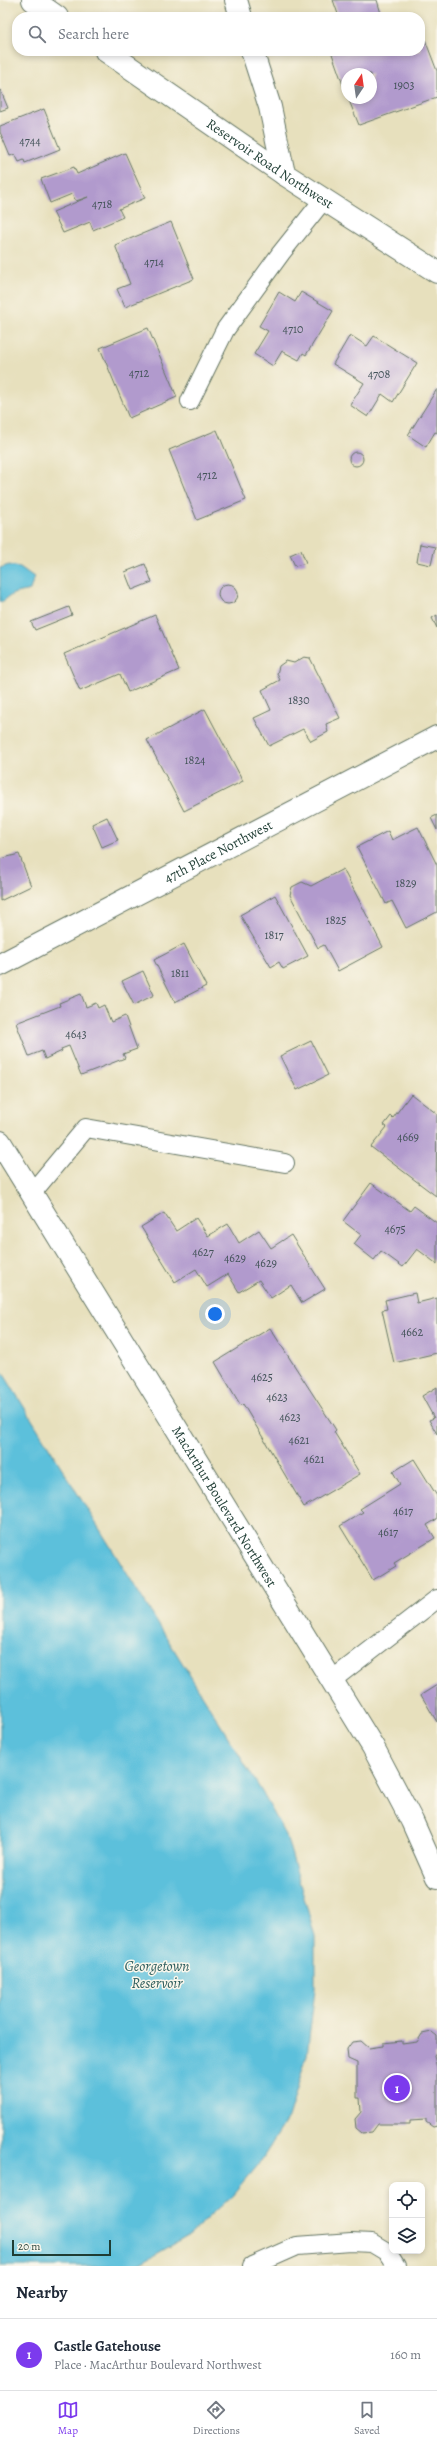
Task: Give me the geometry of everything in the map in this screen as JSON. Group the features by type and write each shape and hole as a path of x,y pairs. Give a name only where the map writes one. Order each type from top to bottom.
{"main road":[{"path":"32,0 50,12"},
{"path":"236,0 240,12"},
{"name":"Reservoir Road Northwest","path":"113,56 284,174 437,272"},
{"path":"254,56 270,106 284,174"},
{"name":"47th Place Northwest","path":"0,965 437,737"},
{"name":"MacArthur Boulevard Northwest","path":"0,1142 332,1680 389,1776 437,1877"}],"lane":[{"path":"190,401 225,330 281,253 324,199"},
{"path":"31,1194 86,1128 284,1163"},
{"path":"332,1680 437,1599"},
{"path":"252,2266 297,2246 351,2242 372,2243 387,2252 396,2266"}],"water":[{"path":"9,565 20,567 34,577 30,590 13,594 0,603 0,568"},
{"name":"Georgetown Reservoir","path":"0,1368 262,1792 286,1835 315,1936 315,1989 307,2055 288,2118 259,2164 233,2195 190,2235 135,2266 0,2266"}],"building":[{"path":"333,0 377,0 381,12 337,12"},
{"path":"425,40 437,71 437,97 359,125 350,104 377,104 377,68 341,68 341,79 333,56 425,56"},
{"path":"0,89 8,108 0,111"},
{"path":"44,109 60,149 25,163 24,160 19,162 15,154 10,156 0,132 0,126"},
{"path":"125,153 145,198 119,209 123,217 93,230 90,222 63,233 53,212 88,197 76,201 72,194 50,203 41,179 74,167 77,174"},
{"path":"171,222 194,279 125,307 117,289 130,284 115,245"},
{"path":"279,292 295,302 301,292 333,311 306,355 303,353 299,360 282,351 273,366 254,354 268,331 259,326"},
{"path":"148,328 177,397 129,418 100,348"},
{"path":"350,335 367,346 374,336 417,363 393,402 382,394 368,417 350,405 364,383 333,364"},
{"path":"437,389 437,433 435,432 426,447 408,435"},
{"path":"217,430 246,500 197,520 169,450"},
{"path":"353,452 359,452 363,456 363,462 359,466 353,466 349,462 349,456"},
{"path":"420,544 435,547 431,565 417,562"},
{"path":"301,550 306,563 295,566 290,555"},
{"path":"145,564 152,582 132,590 125,572"},
{"path":"228,584 235,587 238,594 235,601 228,604 221,601 218,594 221,587"},
{"path":"69,607 72,615 35,630 31,622"},
{"path":"155,615 179,670 128,692 120,674 80,691 64,654"},
{"path":"437,615 437,628 432,618"},
{"path":"304,657 310,658 340,718 326,724 328,732 311,741 303,729 269,746 254,718 271,710 262,690 280,680 277,674 279,666 286,661 294,663"},
{"path":"205,709 243,781 184,811 147,740"},
{"path":"437,815 437,830 431,818"},
{"path":"107,817 118,840 102,847 92,824"},
{"path":"418,827 437,865 437,912 406,928 392,901 386,904 357,847 388,831 392,840"},
{"path":"19,854 31,886 0,901 0,859"},
{"path":"343,869 383,947 338,971 324,945 318,948 290,895 292,887 302,882 311,886"},
{"path":"275,895 308,956 283,969 279,962 271,967 240,915"},
{"path":"184,944 206,986 175,1002 154,960"},
{"path":"143,971 154,995 134,1005 122,981"},
{"path":"81,994 86,1007 96,1003 98,1008 104,1005 111,1022 125,1016 137,1049 123,1054 125,1058 81,1075 69,1046 45,1059 42,1051 29,1056 16,1023 60,1006 59,1003"},
{"path":"311,1041 328,1075 297,1090 280,1056"},
{"path":"411,1094 437,1114 436,1196 371,1147 387,1127 384,1125 391,1116 393,1118"},
{"path":"371,1183 410,1211 414,1206 437,1223 437,1264 417,1249 403,1267 381,1251 374,1260 354,1244 361,1235 343,1221"},
{"path":"164,1213 176,1231 196,1218 208,1236 228,1224 239,1243 259,1230 271,1248 291,1235 325,1289 302,1303 291,1285 271,1298 259,1280 239,1292 228,1274 207,1287 196,1269 175,1282 141,1227"},
{"path":"415,1293 417,1303 437,1298 437,1353 394,1363 382,1310 387,1309 385,1300"},
{"path":"270,1328 336,1430 334,1432 360,1474 304,1507 243,1404 241,1406 215,1362"},
{"path":"437,1387 437,1434 429,1420 434,1418 422,1396"},
{"path":"414,1459 437,1496 437,1519 427,1525 435,1538 394,1563 396,1566 373,1580 340,1526 363,1512 360,1509 400,1484 393,1472"},
{"path":"437,1685 437,1722 421,1695"},
{"path":"432,2032 437,2036 437,2052 434,2056 437,2068 437,2126 433,2127 426,2122 426,2119 410,2120 410,2124 378,2124 372,2132 362,2133 356,2128 355,2119 361,2112 360,2098 357,2098 357,2063 348,2059 347,2049 352,2042 361,2041 369,2048 383,2046 383,2043 402,2041 402,2044 417,2042 422,2034"}],"place":[{"name":"Castle Gatehouse","path":"397,2088"}]}
